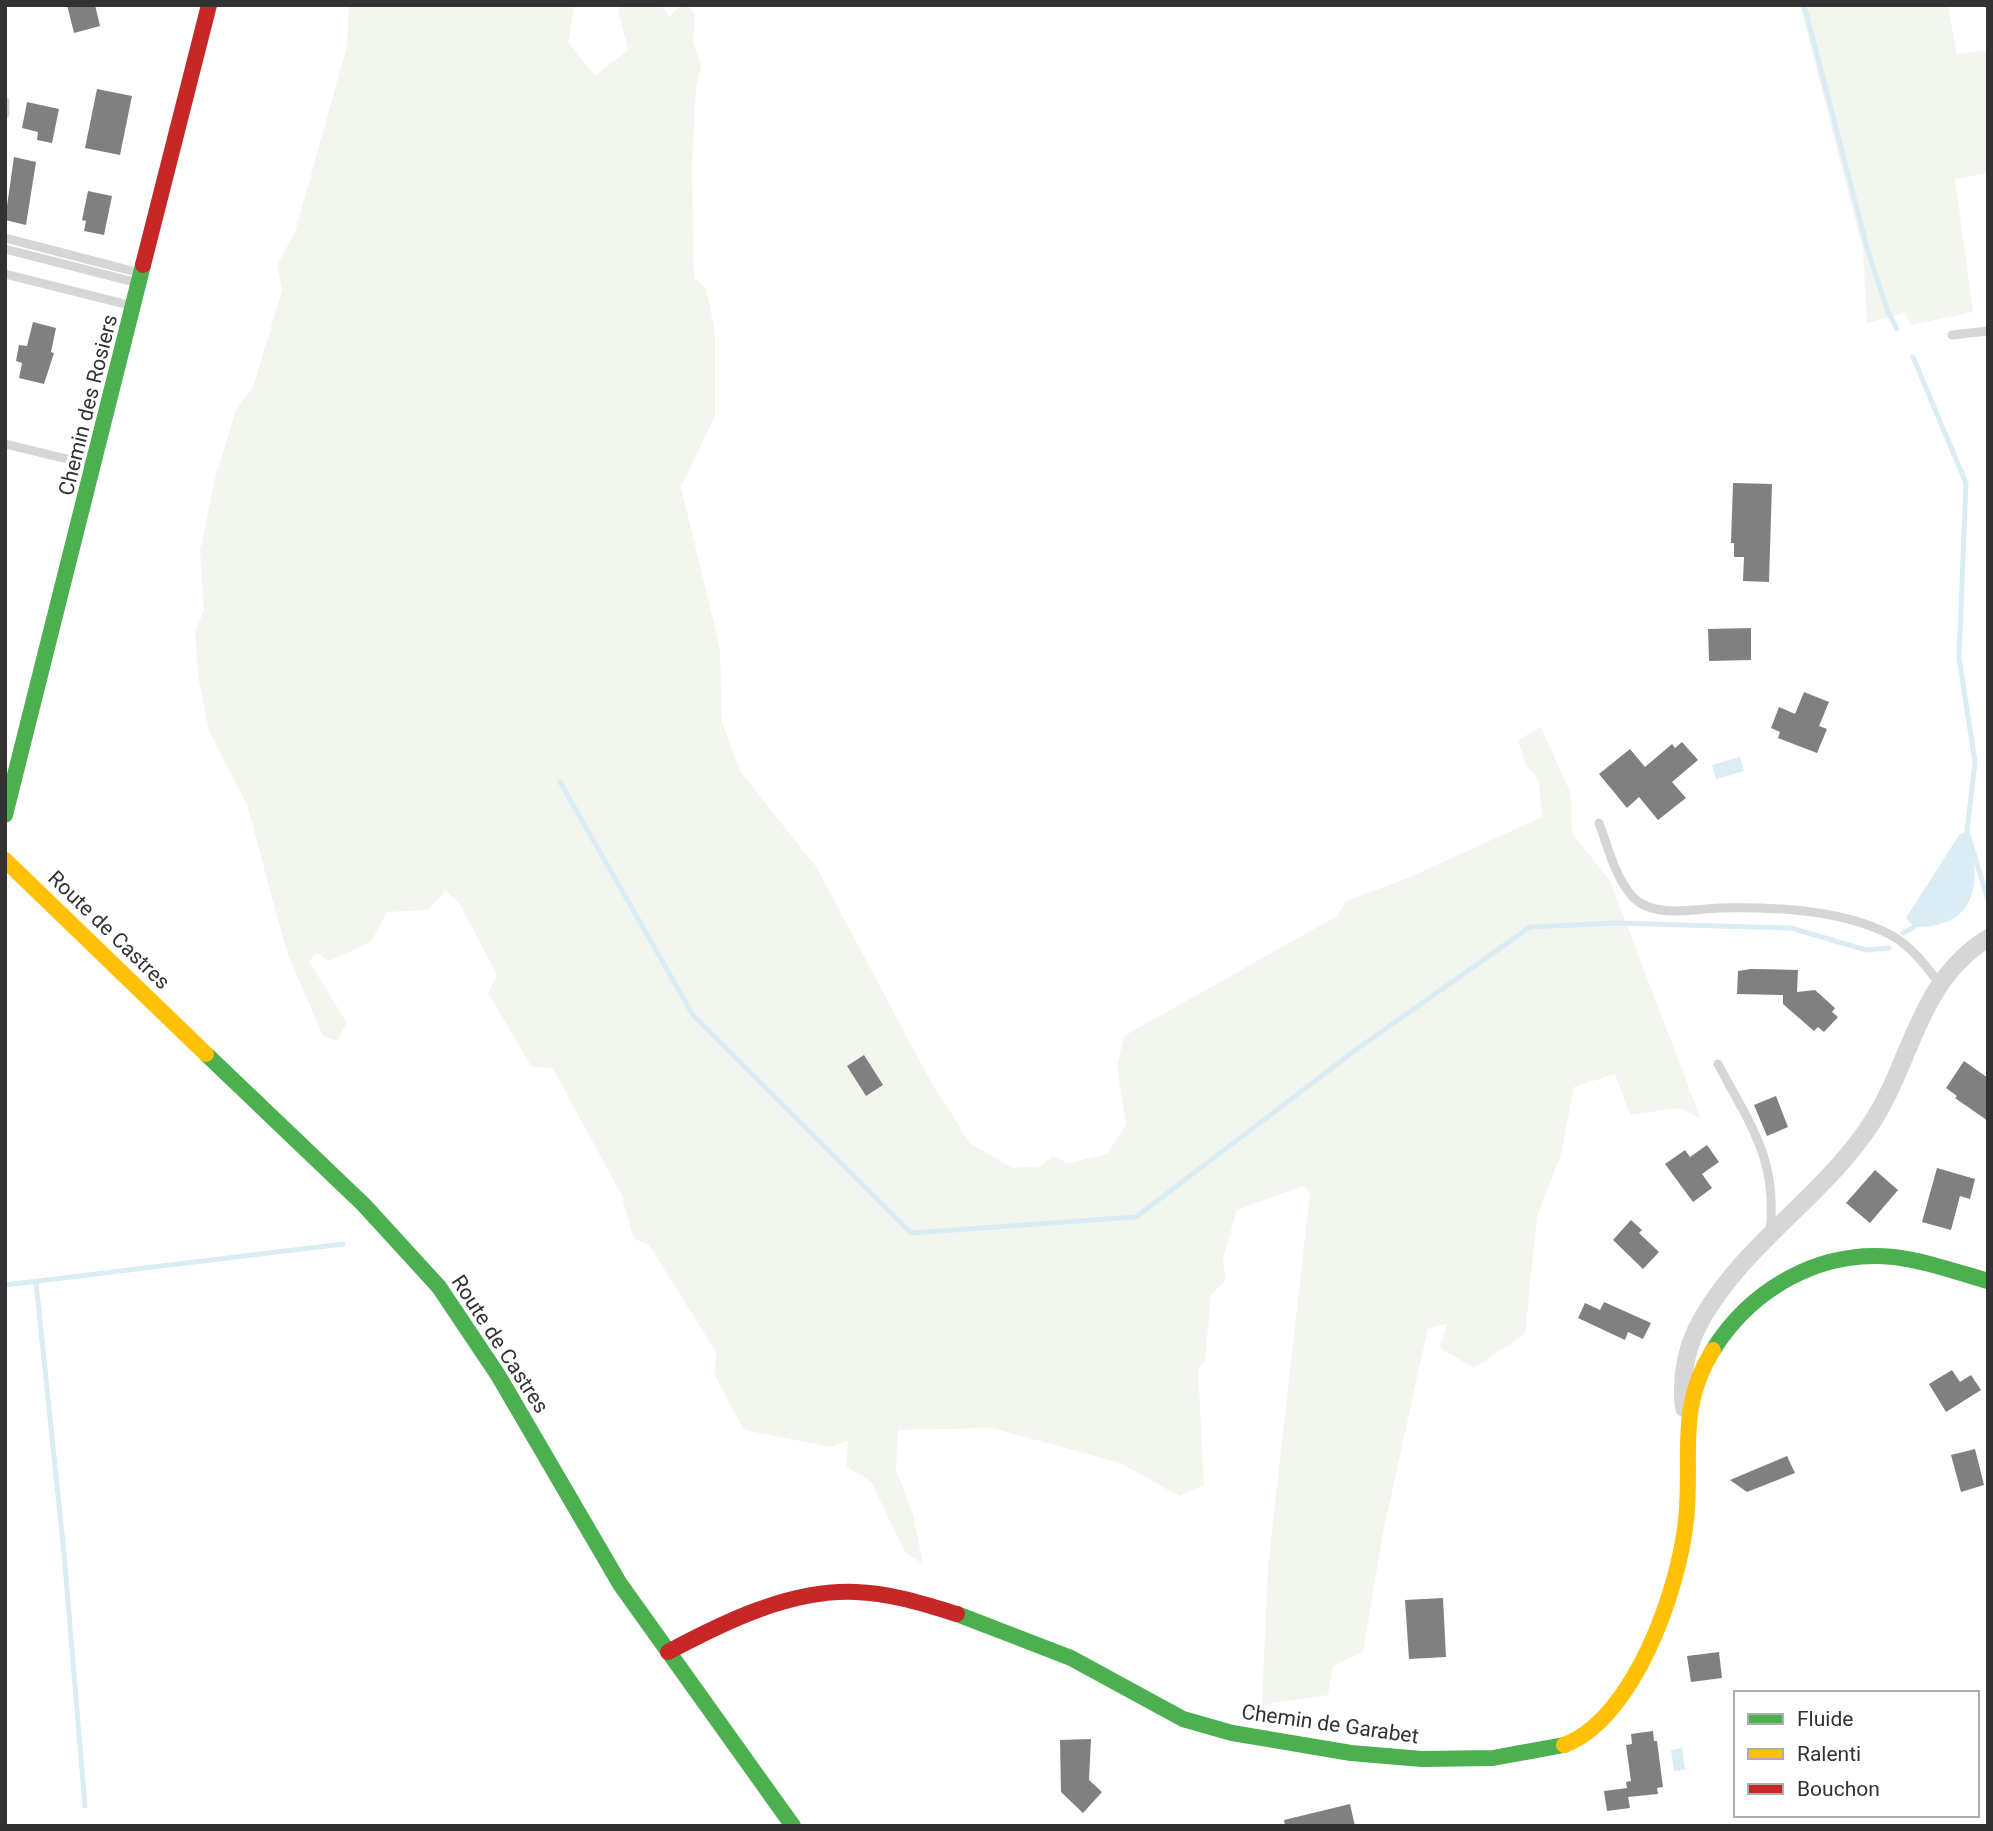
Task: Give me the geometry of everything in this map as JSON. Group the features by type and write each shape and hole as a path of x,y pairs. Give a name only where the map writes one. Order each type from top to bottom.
{"street":[{"name":"Chemin des Rosiers","path":"5,815 209,5"},
{"name":"Route de Castres","path":"5,860 364,1205 439,1287 498,1375 620,1584 793,1826"},
{"path":"1687,1425 1683,1376 1696,1331 1742,1265 1847,1158 1873,1121 1938,982 1988,938"},
{"name":"Chemin de Garabet","path":"668,1652 783,1604 838,1592 880,1594 922,1604 1029,1641 1068,1657 1156,1707 1217,1730 1342,1752 1394,1757 1474,1758 1551,1748 1578,1740 1605,1721 1615,1708 1649,1645 1683,1540 1688,1504 1687,1425 1699,1377 1721,1335 1754,1299 1786,1280 1834,1261 1862,1256 1919,1261 1988,1281"}],"lane":[{"path":"5,101 5,114"},
{"path":"5,238 141,279"},
{"path":"5,249 141,279"},
{"path":"5,274 134,307"},
{"path":"1952,335 1988,331"},
{"path":"5,444 95,465"},
{"path":"1599,823 1620,877 1633,898 1644,904 1675,912 1795,910 1844,919 1889,934 1917,956 1938,982"},
{"path":"1718,1064 1759,1141 1768,1165 1774,1199 1770,1236"}],"shaded area":[{"path":"349,5 575,5 568,42 595,76 628,50 618,9 620,5 661,5 669,16 681,5 687,5 695,14 693,41 701,66 696,88 692,167 694,278 706,288 715,332 715,416 681,487 720,649 722,722 740,771 817,868 930,1080 970,1143 1012,1168 1041,1166 1052,1156 1068,1163 1107,1154 1126,1124 1117,1067 1124,1036 1337,916 1346,901 1410,877 1542,817 1539,782 1525,763 1518,740 1541,727 1571,794 1572,833 1610,881 1701,1119 1680,1108 1630,1115 1615,1074 1574,1087 1561,1154 1537,1217 1525,1334 1474,1368 1440,1348 1447,1324 1428,1328 1383,1533 1363,1652 1333,1666 1328,1695 1262,1705 1268,1565 1310,1193 1303,1186 1237,1210 1223,1259 1226,1280 1211,1295 1205,1361 1198,1368 1204,1485 1179,1496 1120,1463 992,1428 898,1430 896,1469 913,1515 923,1564 905,1552 871,1482 846,1466 848,1441 830,1447 744,1430 715,1376 716,1352 649,1245 634,1239 621,1194 553,1069 531,1066 488,993 497,975 459,903 446,891 428,910 387,912 371,942 329,961 317,953 309,961 347,1023 337,1041 323,1036 287,953 247,805 209,731 198,676 195,632 204,610 200,551 214,482 237,407 253,387 282,290 277,265 295,232 347,46"},
{"path":"1800,5 1948,5 1957,54 1988,50 1988,173 1955,179 1973,312 1911,325 1905,313 1867,323 1863,250"},
{"path":"1740,757 1744,771 1716,779 1712,765"},
{"path":"1967,831 1974,867 1974,884 1970,898 1963,910 1952,919 1936,925 1914,927 1906,918 1959,835"},
{"path":"1682,1748 1685,1770 1674,1771 1671,1750"}],"building":[{"path":"67,5 95,5 100,26 74,33"},
{"path":"97,89 132,96 120,155 85,148"},
{"path":"27,102 59,109 52,143 37,140 38,132 22,128"},
{"path":"14,157 36,162 26,225 5,220"},
{"path":"88,191 112,196 104,235 84,231 86,221 82,220"},
{"path":"33,322 56,328 51,352 54,353 44,384 19,378 22,363 16,361 19,345 27,346"},
{"path":"1733,483 1772,484 1769,582 1743,581 1744,557 1734,557 1734,543 1731,543"},
{"path":"1751,628 1751,660 1709,661 1708,629"},
{"path":"1804,692 1829,702 1819,726 1827,729 1817,753 1778,738 1780,732 1771,728 1779,707 1795,714"},
{"path":"1682,742 1698,760 1672,782 1686,798 1658,820 1639,797 1627,808 1599,774 1630,749 1645,767 1672,744 1675,748"},
{"path":"1798,970 1797,992 1815,990 1835,1008 1832,1012 1838,1017 1824,1032 1818,1027 1814,1031 1783,1004 1783,995 1737,994 1738,971"},
{"path":"864,1055 883,1085 866,1096 847,1066"},
{"path":"1964,1061 1988,1078 1988,1121 1955,1098 1957,1096 1946,1088"},
{"path":"1776,1096 1788,1127 1767,1136 1754,1105"},
{"path":"1707,1145 1719,1162 1702,1174 1712,1188 1693,1202 1665,1164 1685,1150 1690,1157"},
{"path":"1937,1168 1975,1179 1970,1199 1960,1196 1951,1230 1922,1222"},
{"path":"1875,1170 1898,1190 1870,1223 1846,1203"},
{"path":"1631,1220 1642,1230 1639,1233 1659,1252 1643,1269 1613,1240"},
{"path":"1604,1302 1651,1323 1643,1339 1628,1332 1625,1340 1578,1318 1585,1303 1600,1310"},
{"path":"1952,1370 1960,1382 1971,1375 1981,1390 1946,1412 1929,1384"},
{"path":"1975,1449 1984,1485 1961,1492 1951,1455"},
{"path":"1787,1456 1795,1473 1747,1492 1730,1480"},
{"path":"1443,1598 1446,1657 1409,1659 1405,1600"},
{"path":"1719,1652 1722,1678 1691,1682 1687,1656"},
{"path":"1653,1731 1654,1741 1657,1741 1663,1787 1657,1788 1658,1794 1628,1797 1630,1808 1607,1811 1604,1791 1627,1788 1626,1782 1631,1781 1626,1745 1632,1744 1631,1734"},
{"path":"1091,1739 1089,1780 1102,1792 1083,1813 1061,1792 1060,1740"},
{"path":"1350,1804 1355,1826 1285,1826 1284,1820"}],"waterway":[{"path":"1804,5 1868,251 1888,312 1897,329"},
{"path":"1913,357 1966,483 1959,658 1975,762 1967,831 1988,900"},
{"path":"560,782 693,1015 911,1233 1136,1217 1357,1049 1530,927 1616,923 1791,928 1866,950 1889,948"},
{"path":"1903,933 1914,927"},
{"path":"5,1285 343,1244"},
{"path":"36,1282 64,1553 85,1806"}],"traffic: fast":[{"path":"5,815 143,265"},
{"path":"206,1054 364,1205 439,1287 498,1375 620,1584 793,1826"},
{"path":"1713,1350 1747,1308 1768,1291 1791,1277 1840,1259 1894,1257 1930,1264 1988,1281"},
{"path":"957,1614 1071,1658 1183,1719 1232,1733 1351,1753 1422,1759 1493,1758 1564,1745"}],"traffic: slow":[{"path":"5,860 206,1054"},
{"path":"1564,1745 1589,1731 1612,1709 1632,1681 1663,1615 1682,1548 1686,1520 1690,1413 1694,1393 1713,1350"}],"traffic: jam":[{"path":"143,265 209,5"},
{"path":"668,1652 759,1610 807,1596 832,1592 881,1594 957,1614"}]}
